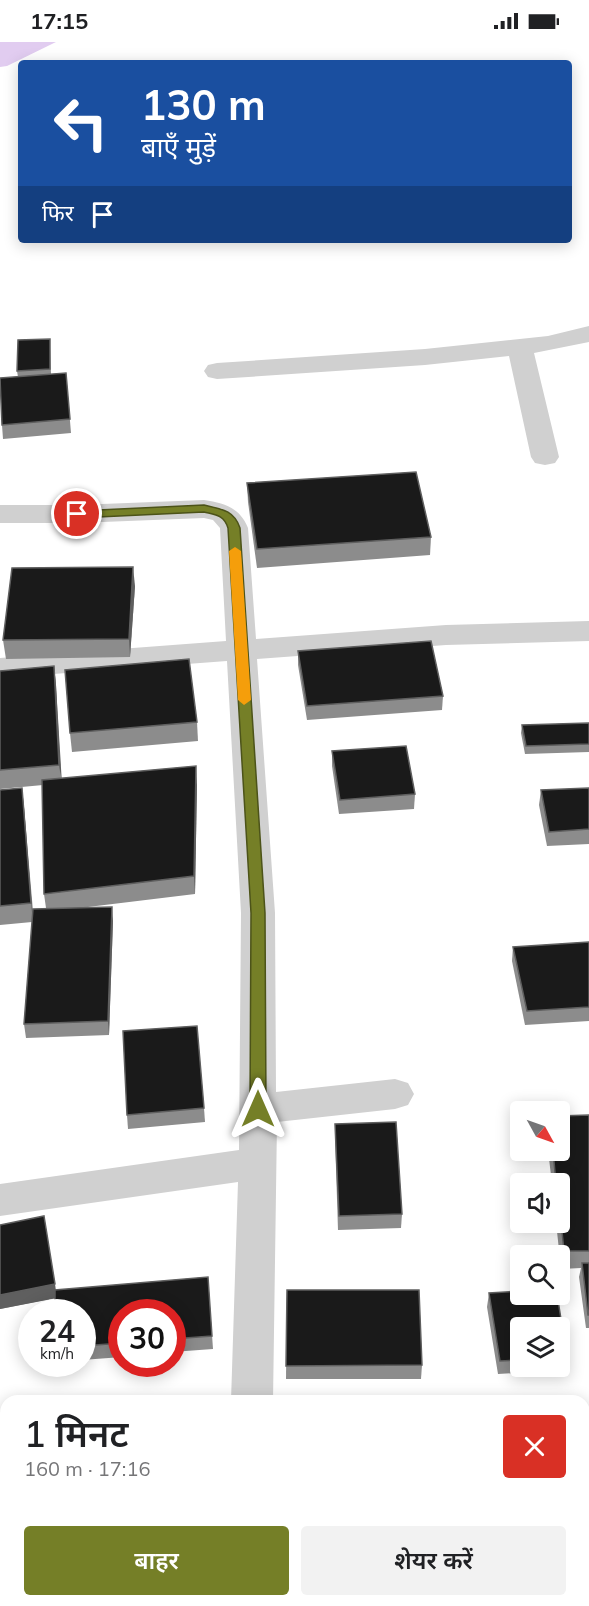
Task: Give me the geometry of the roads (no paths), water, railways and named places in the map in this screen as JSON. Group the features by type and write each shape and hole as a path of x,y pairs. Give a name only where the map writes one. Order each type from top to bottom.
{"street":[{"path":"218,372 520,348 589,334"},
{"path":"520,348 545,457"},
{"path":"0,514 77,514 204,509 224,513 231,519 234,528 258,913 258,1163 252,1395"},
{"path":"0,668 446,635 589,631"},
{"path":"258,1109 395,1094"},
{"path":"0,1200 258,1163"}]}
